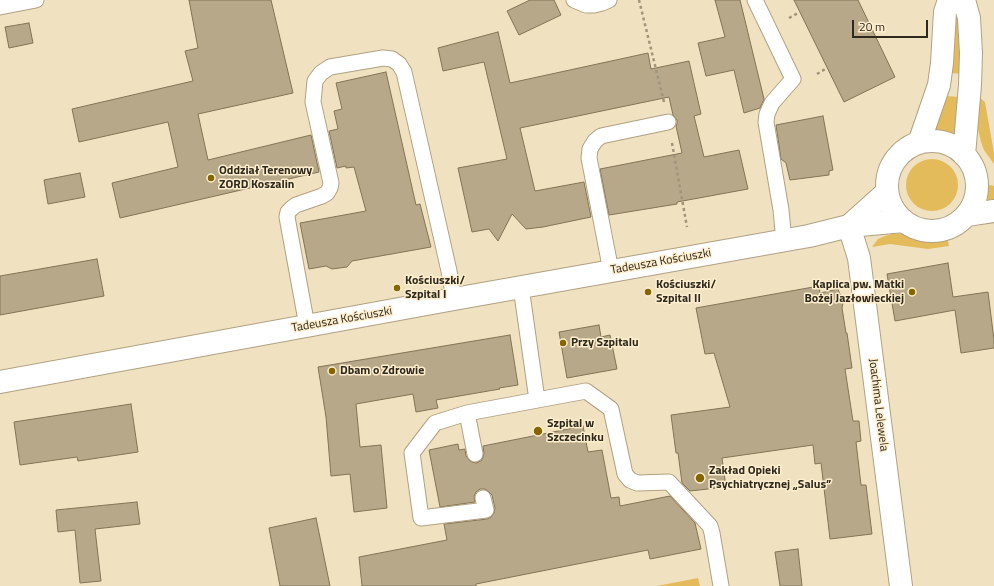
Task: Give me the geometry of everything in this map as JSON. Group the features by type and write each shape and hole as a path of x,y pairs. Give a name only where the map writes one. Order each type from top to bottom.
{"street":[{"path":"919,143 939,85 942,63 944,12 949,0"},
{"path":"964,0 969,18 971,54 964,155"},
{"path":"935,141 951,145 964,155 985,178 977,190 974,203 967,215 953,226 936,231 919,229 904,221 893,208 887,192 889,171 901,153 919,143 935,141"},
{"name":"Tadeusza Kościuszki","path":"849,226 887,192"},
{"path":"967,215 994,211"},
{"name":"Tadeusza Kościuszki","path":"0,382 611,270 784,241 849,226 904,221"},
{"name":"Joachima Lelewela","path":"849,226 859,258 901,586"}],"lane":[{"path":"0,7 36,0"},
{"path":"574,0 586,5 594,5 609,0"},
{"path":"755,0 793,79 772,103 767,114 766,122 781,210 784,241"},
{"path":"307,326 287,217 288,212 296,205 322,196 327,193 330,188 331,183 313,102 315,81 321,73 330,67 383,58 392,59 399,64 404,72 454,299"},
{"path":"611,270 589,158 590,149 595,141 601,136 668,122"},
{"path":"521,287 537,400"},
{"path":"483,498 486,510 421,518 412,453 435,423 467,413 586,391 611,408 625,474 630,480 637,483 669,482 710,526 721,586"},
{"path":"467,413 475,454"}],"path":[{"path":"790,18 800,12"},
{"path":"817,74 827,68"}],"shaded area":[{"path":"954,0 961,0 963,74 949,73"},
{"path":"945,96 960,97 956,135 933,129"},
{"path":"979,97 985,102 994,153 994,164 984,150 978,129 977,114"},
{"path":"927,159 937,159 947,163 954,170 958,180 958,190 954,200 947,207 937,211 927,211 917,207 910,200 906,190 906,180 910,170 917,163"},
{"path":"990,185 994,186 994,206 983,204 987,188"},
{"path":"892,234 907,234 937,238 947,237 949,246 928,249 890,244 872,247 878,239"},
{"path":"698,578 700,586 657,586"}],"building":[{"path":"189,0 271,0 293,93 198,114 208,160 311,135 319,172 120,218 112,183 178,167 168,122 79,142 72,109 193,81 185,51 198,48"},
{"path":"530,0 554,0 561,15 519,35 507,11"},
{"path":"715,0 740,0 764,99 760,108 744,113 734,70 706,76 698,43 725,37"},
{"path":"794,0 858,0 895,77 844,102"},
{"path":"29,23 33,43 9,48 5,27"},
{"path":"498,32 510,83 648,53 651,69 689,61 701,114 694,116 704,157 739,150 748,189 677,202 677,204 609,215 600,169 682,153 676,126 677,120 673,115 669,97 520,128 535,191 584,182 591,217 526,229 512,214 498,241 489,229 472,232 458,168 507,159 484,62 443,71 438,48"},
{"path":"386,72 416,205 420,204 431,247 352,261 347,267 332,269 326,266 309,269 300,223 366,211 354,167 346,168 346,166 337,168 329,131 338,129 334,111 342,109 336,83"},
{"path":"823,116 833,170 829,171 829,175 790,180 786,163 781,159 776,125"},
{"path":"80,173 85,197 48,204 44,180"},
{"path":"97,259 104,296 0,315 0,276"},
{"path":"948,263 953,297 988,292 994,348 961,353 955,310 895,321 887,274"},
{"path":"819,286 820,293 838,289 843,303 842,308 852,368 845,369 853,421 859,421 861,441 856,442 861,485 866,485 872,534 830,539 821,463 815,464 813,445 722,458 726,487 690,491 682,483 671,415 730,407 714,353 705,354 696,308"},
{"path":"599,325 601,337 610,335 617,369 567,378 559,332"},
{"path":"510,335 518,385 436,400 438,408 416,412 413,394 356,404 360,447 381,445 387,508 354,512 350,474 331,476 326,417 318,367"},
{"path":"131,404 138,452 78,461 77,457 20,465 14,422"},
{"path":"583,426 588,452 602,450 611,498 619,497 620,506 670,496 695,523 701,549 650,559 648,550 476,584 476,586 362,586 359,557 447,540 444,524 487,519 494,513 495,508 492,495 485,489 480,489 476,492 474,496 475,502 440,507 429,450 458,444 459,450 465,449 466,456 469,460 476,463 481,461 483,457 483,446"},
{"path":"137,502 140,524 95,529 101,581 80,583 75,530 58,532 56,510"},
{"path":"316,518 330,586 280,586 269,528"},
{"path":"798,549 802,586 780,586 775,552"}],"place":[{"name":"Oddział Terenowy ZORD Koszalin","path":"211,178"},
{"name":"Kościuszki/ Szpital I","path":"397,288"},
{"name":"Kościuszki/ Szpital II","path":"648,292"},
{"name":"Kaplica pw. Matki Bożej Jazłowieckiej","path":"912,292"},
{"name":"Przy Szpitalu","path":"563,343"},
{"name":"Dbam o Zdrowie","path":"332,371"},
{"name":"Szpital w Szczecinku","path":"538,431"},
{"name":"Zakład Opieki Psychiatrycznej „Salus”","path":"700,478"}]}
